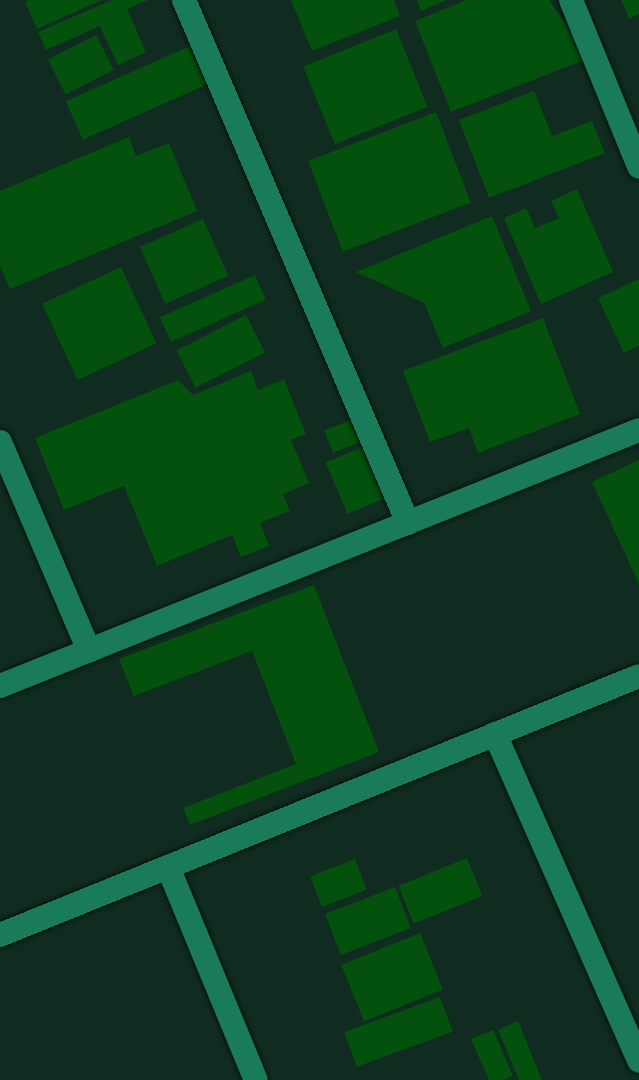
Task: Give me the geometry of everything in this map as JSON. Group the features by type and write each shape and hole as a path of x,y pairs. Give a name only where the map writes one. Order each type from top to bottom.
{"street":[{"path":"184,0 408,523"},
{"path":"571,0 639,167"},
{"path":"0,686 639,430"},
{"path":"0,442 89,651"},
{"path":"0,935 639,676"},
{"path":"495,734 639,1061"},
{"path":"168,867 256,1080"}],"building":[{"path":"102,0 37,29 25,2"},
{"path":"112,0 148,0 127,9 146,52 118,65 100,26 46,50 38,32"},
{"path":"291,0 394,0 400,16 312,51"},
{"path":"417,0 447,0 421,11"},
{"path":"467,0 549,0 574,36 584,60 451,112 415,21"},
{"path":"621,0 639,0 639,14 629,19"},
{"path":"396,29 427,107 335,144 303,66"},
{"path":"96,35 114,70 66,94 48,60"},
{"path":"190,46 207,84 83,140 66,101"},
{"path":"534,91 552,136 592,121 605,153 489,198 459,120"},
{"path":"436,112 471,203 343,252 308,161"},
{"path":"129,137 136,156 169,143 197,211 10,289 0,266 0,191"},
{"path":"577,189 613,272 541,304 504,218 526,208 535,228 559,218 551,201"},
{"path":"492,216 531,311 443,348 424,303 356,272"},
{"path":"203,219 228,276 165,304 140,247"},
{"path":"121,267 156,343 78,380 42,304"},
{"path":"255,275 266,300 171,342 160,317"},
{"path":"639,279 639,346 624,353 598,298"},
{"path":"246,315 265,352 196,388 177,350"},
{"path":"543,318 580,414 478,453 469,428 430,442 403,371"},
{"path":"251,371 258,390 284,379 306,434 291,440 309,483 283,494 290,511 260,523 269,546 241,557 232,535 157,566 124,486 64,510 35,438 178,380 193,395"},
{"path":"353,419 362,441 333,453 324,431"},
{"path":"367,445 389,497 347,514 326,463"},
{"path":"639,460 639,584 592,482"},
{"path":"314,585 379,752 190,825 183,808 296,764 252,651 134,696 119,659"},
{"path":"467,858 482,896 414,924 398,886"},
{"path":"355,859 367,890 322,907 310,876"},
{"path":"395,887 411,928 341,955 325,914"},
{"path":"420,933 443,990 364,1021 341,965"},
{"path":"440,997 453,1032 357,1067 344,1032"},
{"path":"518,1021 542,1080 519,1080 498,1030"},
{"path":"493,1030 513,1076 504,1080 489,1080 471,1039"}]}
